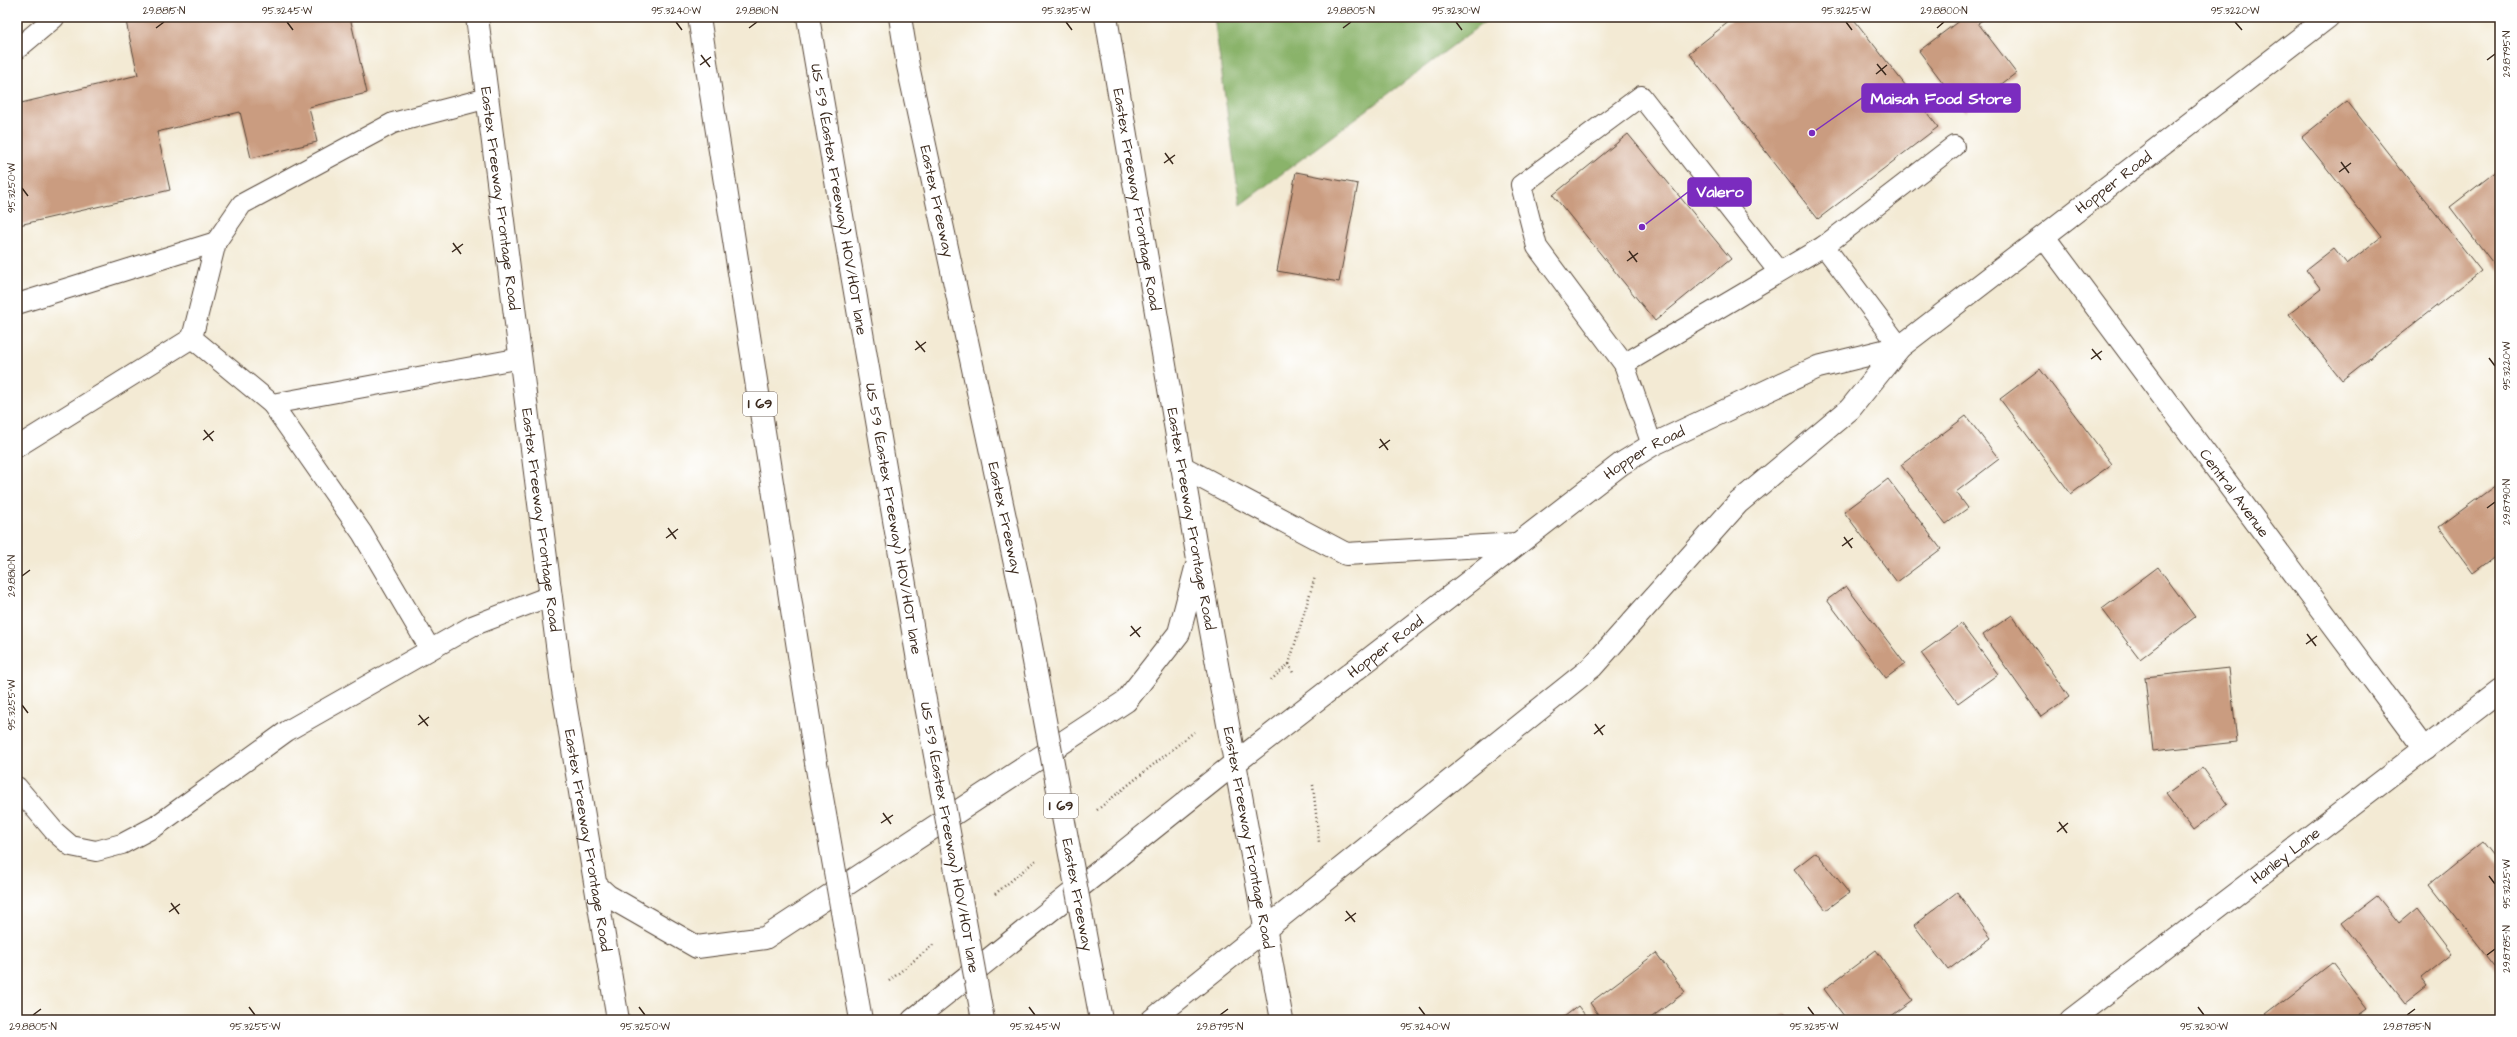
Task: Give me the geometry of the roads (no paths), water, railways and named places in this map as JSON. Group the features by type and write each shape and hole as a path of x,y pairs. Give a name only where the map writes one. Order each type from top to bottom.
{"main road":[{"name":"Eastex Freeway Frontage Road","path":"477,17 562,684 618,1020"},
{"name":"I 69","path":"698,17 704,44 816,764 861,1020"},
{"name":"US 59 (Eastex Freeway) HOV/HOT lane","path":"808,17 921,678 983,1020"},
{"name":"Eastex Freeway","path":"900,17 910,74 1021,592 1101,1020"},
{"name":"Eastex Freeway Frontage Road","path":"1106,17 1198,560 1264,930 1282,1020"},
{"name":"Hopper Road","path":"1152,1020 1592,667 1738,504 1850,409 1900,347 2328,17"},
{"name":"Central Avenue","path":"2044,237 2425,749"},
{"name":"Hopper Road","path":"912,1020 1234,763 1621,464 1652,445 1818,368 1900,347"},
{"path":"1182,467 1346,554 1517,544"},
{"path":"596,885 608,896 697,947 765,938 1126,701 1179,633 1198,560"},
{"name":"Hanley Lane","path":"2071,1020 2500,691"}],"lane":[{"path":"17,49 54,18"},
{"path":"1652,445 1624,364 1537,247 1521,185 1641,96 1779,272"},
{"path":"17,447 192,338 216,242 242,204 393,123 488,98"},
{"path":"1624,364 1824,246 1954,146"},
{"path":"17,304 216,242"},
{"path":"1824,246 1900,347"},
{"path":"192,338 272,404 362,533 430,650"},
{"path":"272,404 521,358"},
{"path":"17,787 55,832 71,846 96,851 122,844 156,826 287,730 472,626 550,596"}],"place":[{"name":"Maisah Food Store","path":"1812,133"},
{"name":"Valero","path":"1642,227"}]}
